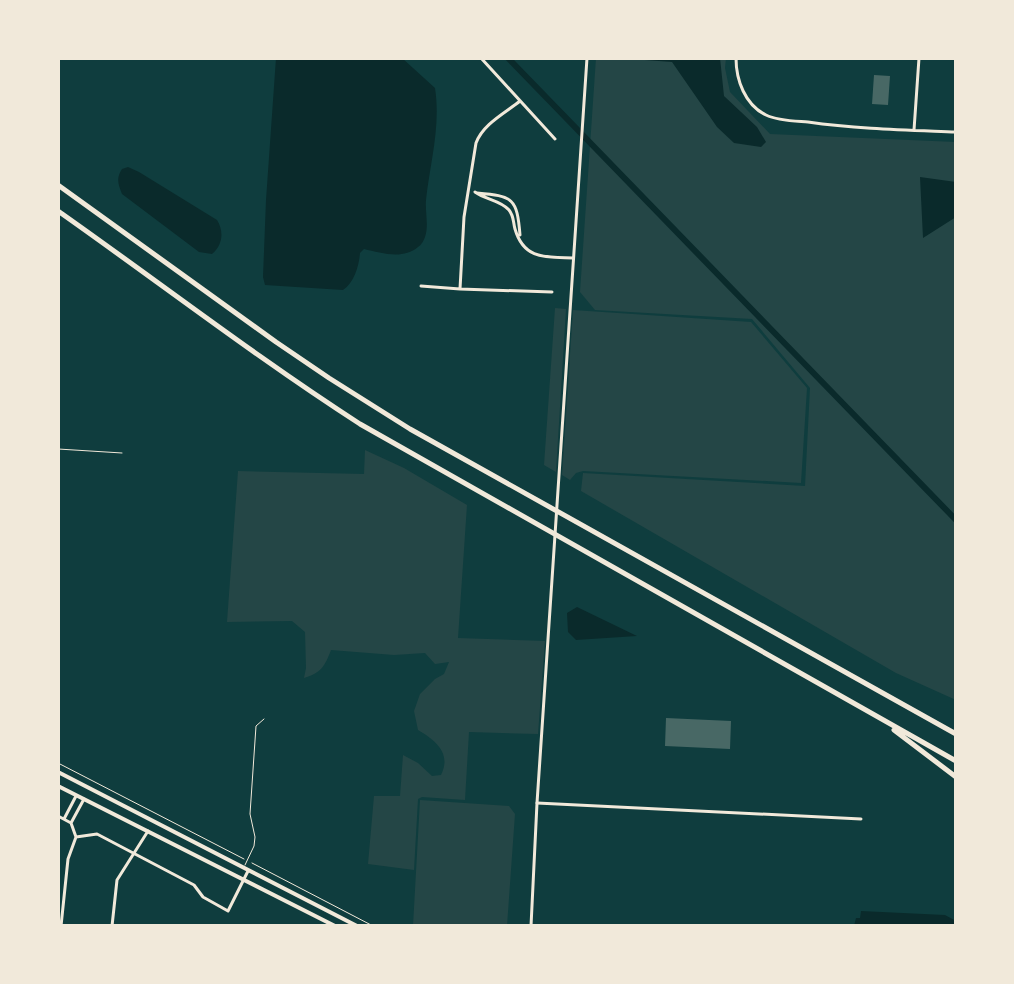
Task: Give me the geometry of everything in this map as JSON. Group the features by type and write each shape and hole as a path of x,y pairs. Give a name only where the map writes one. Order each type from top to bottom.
{"highway":[{"path":"58,185 329,378 410,429 956,732"},
{"path":"58,211 307,390 399,446 956,761"},
{"path":"881,719 956,777"}],"main road":[{"path":"58,772 357,926"},
{"path":"58,786 335,926"}],"street":[{"path":"481,58 555,139"},
{"path":"531,926 587,58"},
{"path":"736,58 736,69 744,93 752,105 766,115 836,126 956,132"},
{"path":"914,130 919,58"},
{"path":"460,289 464,217 476,143 488,126 520,101"},
{"path":"468,192 500,195 514,203 520,239"},
{"path":"475,192 507,208 512,214 516,232 528,250 539,256 573,258"},
{"path":"421,286 552,292"},
{"path":"64,819 76,796"},
{"path":"71,823 84,799"},
{"path":"537,803 861,819"},
{"path":"58,816 71,823 76,837 68,859 60,923"},
{"path":"112,926 117,880 148,831"},
{"path":"76,837 97,834 194,885 203,897 228,911 246,869"}],"lane":[{"path":"246,869 255,837 250,814 256,726 264,719"}],"path":[{"path":"58,449 122,453"},
{"path":"58,692 58,702"},
{"path":"58,763 373,926"}],"shaded area":[{"path":"276,58 402,58 435,88 436,130 424,240 406,253 385,254 364,249 353,279 343,290 265,285 266,200"},
{"path":"596,58 726,58 730,92 770,134 956,142 956,700 896,673 581,491 583,473 805,486 810,388 752,319 595,310 580,292"},
{"path":"618,58 720,58 724,96 757,127 766,142 761,147 734,143 717,127 672,62"},
{"path":"128,167 217,220 221,238 216,250 212,254 199,252 122,194 119,175 122,169"},
{"path":"920,177 956,182 956,217 923,238"},
{"path":"555,308 566,309 556,472 544,465"},
{"path":"573,310 751,322 807,388 801,483 583,471 570,480 562,475"},
{"path":"365,450 404,468 467,505 458,638 545,641 538,734 469,732 465,800 418,799 414,870 368,864 374,796 400,796 403,755 432,776 441,775 443,754 436,743 418,730 414,711 420,694 444,674 449,662 435,664 425,653 394,655 331,650 322,668 304,678 305,632 292,621 227,622 238,471 364,474"},
{"path":"577,607 637,636 576,640 568,632 567,613"},
{"path":"420,800 509,806 515,814 507,926 413,926"},
{"path":"861,911 945,915 956,921 956,926 854,926"}],"building":[{"path":"874,75 890,76 888,105 872,104"},
{"path":"666,718 731,721 730,749 665,746"}],"waterway":[{"path":"508,58 956,520"}]}
